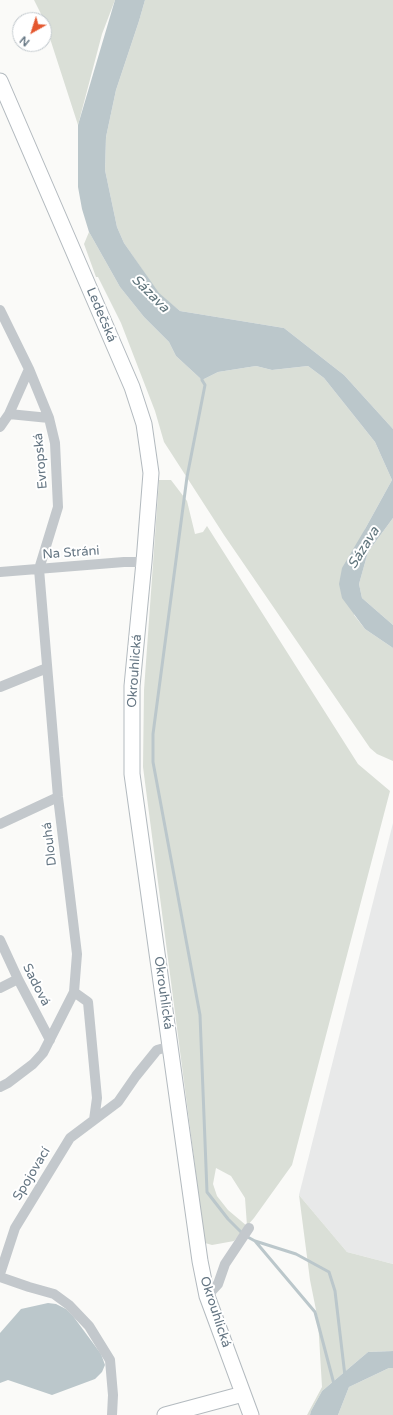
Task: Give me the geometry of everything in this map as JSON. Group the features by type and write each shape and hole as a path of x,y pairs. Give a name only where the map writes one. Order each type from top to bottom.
{"main road":[{"name":"Ledečská","path":"0,80 132,387 144,424 151,473 144,562"},
{"name":"Okrouhlická","path":"144,562 132,686 132,774 200,1261 207,1296 251,1415"},
{"path":"165,1415 243,1394"}],"street":[{"name":"Evropská","path":"0,310 29,369 49,418 55,443 58,507 39,569"},
{"path":"0,427 9,414 29,369"},
{"path":"9,414 49,418"},
{"name":"Na Stráni","path":"0,572 124,562 144,562"},
{"name":"Dlouhá","path":"0,1087 8,1083 33,1064 50,1040 74,992 77,954 58,797 39,569"},
{"path":"1,683 47,668"},
{"path":"0,824 58,797"},
{"name":"Sadová","path":"0,940 18,979 50,1040"},
{"path":"0,988 18,979"},
{"path":"74,992 88,1002 97,1098 94,1120"},
{"name":"Spojovací","path":"0,1276 15,1228 70,1138 118,1102 136,1076 157,1050 171,1046"},
{"path":"207,1296 218,1284 225,1264 249,1228"},
{"path":"0,1276 29,1288 54,1294 69,1305 89,1326 110,1360 113,1395 112,1415"}],"shaded area":[{"path":"34,0 115,0 102,34 78,125 52,45 52,12 40,12"},
{"path":"145,0 393,0 393,429 344,375 284,328 180,311 159,294 124,243 117,227 105,170 106,137 116,90"},
{"path":"89,232 120,287 144,317 169,342 176,356 202,380 218,372 256,366 272,370 308,366 324,378 375,442 392,480 365,529 354,615 365,629 393,648 393,761 377,754 370,748 224,535 164,442 155,411 121,323 98,277 96,277 84,244"},
{"path":"159,480 171,480 187,501 195,534 203,532 207,526 358,764 390,791 292,1165 254,1218 234,1241 212,1245 205,1243 143,767 144,690","holes":["216,1168 231,1176 245,1198 247,1226 228,1210 217,1196 213,1184"]},
{"path":"393,518 393,625 362,598 359,584 368,552"},
{"path":"393,823 393,1264 347,1252 299,1195"},
{"path":"299,1195 347,1252 393,1264 393,1351 368,1352 322,1391 310,1415 307,1415 322,1387 318,1320 310,1280"},
{"path":"389,1368 393,1368 393,1415 338,1415 349,1387"}],"water":[{"name":"Sázava","path":"115,0 145,0 116,90 106,137 105,170 117,227 124,243 159,293 180,311 284,328 344,375 393,429 393,518 368,552 359,584 362,598 393,625 393,648 365,629 342,598 339,584 342,568 392,480 375,442 324,378 308,366 272,370 256,366 218,372 202,380 176,356 169,342 144,317 120,287 89,232 82,209 78,187 78,125"},
{"path":"48,1303 56,1304 66,1309 73,1316 101,1354 105,1365 102,1372 95,1379 52,1395 8,1380 0,1383 0,1333 21,1309"},
{"path":"393,1351 393,1368 389,1368 349,1387 338,1415 310,1415 322,1391 368,1352"}],"waterway":[{"path":"202,376 202,380 205,385 187,477 153,734 153,762 200,1015 207,1192 228,1219 244,1235 255,1241 296,1254 329,1272 335,1291 345,1376"},
{"path":"255,1241 315,1312 334,1384"}]}
